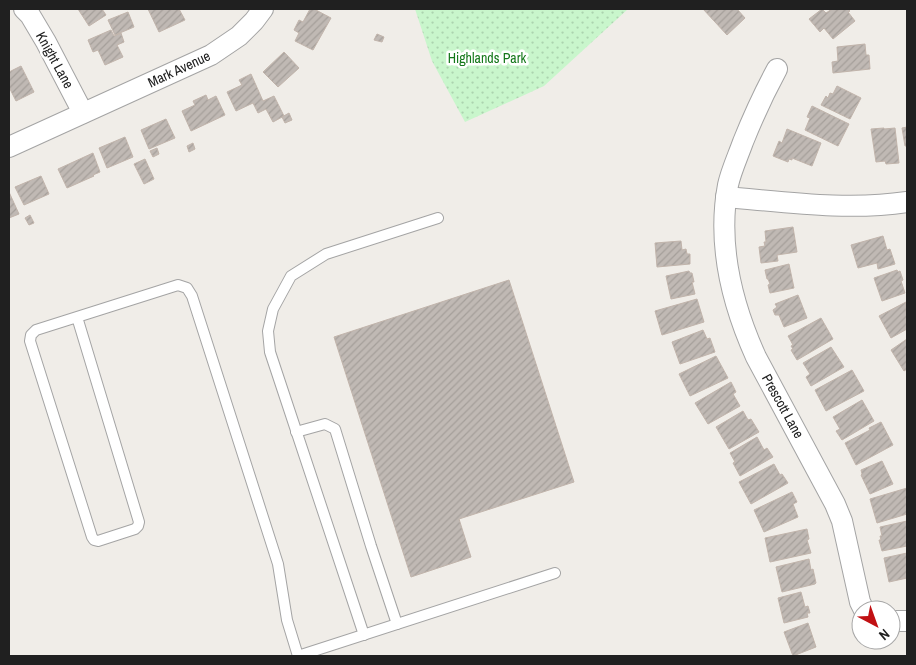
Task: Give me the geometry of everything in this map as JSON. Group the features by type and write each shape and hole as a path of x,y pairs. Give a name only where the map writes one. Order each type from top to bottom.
{"street":[{"name":"Knight Lane","path":"24,9 46,42 83,112"},
{"name":"Mark Avenue","path":"9,147 211,55 238,36 254,21 263,9"},
{"name":"Prescott Lane","path":"777,69 760,101 728,184 724,232 727,264 737,308 756,357 835,504 842,521 860,600"},
{"path":"726,197 815,205 850,206 885,206 907,202"}],"lane":[{"path":"364,635 270,352 268,331 273,309 291,276 326,254 438,218"},
{"path":"77,317 139,522 135,529 98,541 92,537 30,341 31,335 36,330 77,317 178,285 187,288 192,296 278,564 287,620 298,656 554,573"},
{"path":"296,432 326,424 336,429 370,546 397,624"}],"green space":[{"name":"Highlands Park","path":"415,9 628,9 544,86 465,122 432,61"}],"building":[{"path":"78,9 102,9 106,15 89,26"},
{"path":"148,9 179,9 185,20 159,32"},
{"path":"310,9 314,9 331,18 313,50 295,41 299,33 294,30 299,20 303,22"},
{"path":"703,9 737,9 745,18 727,35"},
{"path":"822,9 826,13 832,9 848,9 850,11 848,12 855,21 833,39 824,28 820,32 809,19"},
{"path":"128,12 134,27 115,35 108,20"},
{"path":"111,30 114,36 121,33 124,42 117,45 123,57 105,65 98,50 93,52 88,40"},
{"path":"377,34 384,37 382,42 374,40"},
{"path":"865,44 866,55 869,55 870,69 833,73 832,62 838,61 837,47"},
{"path":"284,52 299,68 278,87 263,72"},
{"path":"21,66 34,92 16,101 9,87 9,72"},
{"path":"251,74 263,101 274,96 284,116 273,122 266,109 258,113 253,103 236,111 227,92 242,85 239,80"},
{"path":"837,86 861,98 850,119 821,105 826,96 828,98 830,93 833,94"},
{"path":"206,95 208,100 216,96 225,115 191,131 182,111 195,105 193,101"},
{"path":"812,106 849,124 838,146 805,130 810,118 807,117"},
{"path":"289,113 292,120 285,123 282,117"},
{"path":"166,119 175,138 149,149 141,130"},
{"path":"907,127 907,146 905,146 902,128"},
{"path":"895,128 899,163 886,164 885,161 876,162 871,129"},
{"path":"787,129 821,143 812,166 792,158 788,162 773,156 779,141 782,143"},
{"path":"125,137 133,157 107,168 99,148"},
{"path":"193,143 195,149 189,152 187,146"},
{"path":"157,148 159,154 153,157 150,151"},
{"path":"93,153 100,172 67,188 58,169"},
{"path":"145,159 154,179 144,184 134,164"},
{"path":"41,176 49,194 24,205 15,187"},
{"path":"9,192 19,214 9,218"},
{"path":"30,215 34,223 29,225 25,218"},
{"path":"793,227 797,252 777,255 778,261 761,263 759,247 765,246 765,231"},
{"path":"883,236 887,250 890,249 895,264 878,269 877,263 858,268 851,245"},
{"path":"681,241 682,250 686,249 687,254 690,254 690,264 657,267 655,243"},
{"path":"789,264 794,288 770,293 768,285 770,284 765,270"},
{"path":"897,270 898,272 900,271 905,293 882,301 874,278"},
{"path":"689,271 692,273 695,294 671,299 666,276"},
{"path":"509,280 574,482 459,519 471,557 411,577 334,337"},
{"path":"798,295 807,318 784,327 779,315 775,315 773,310 777,307 775,304"},
{"path":"697,299 704,322 662,335 655,311"},
{"path":"906,302 907,329 891,338 879,316"},
{"path":"821,318 833,339 797,360 791,350 793,345 788,336"},
{"path":"703,330 707,339 710,338 715,352 680,364 672,342"},
{"path":"907,339 907,369 904,371 891,350"},
{"path":"831,347 844,367 811,386 806,377 810,374 803,363"},
{"path":"716,356 728,378 690,396 679,374"},
{"path":"852,370 864,391 826,411 815,390"},
{"path":"731,382 736,392 733,394 740,406 708,424 695,403"},
{"path":"862,400 874,421 842,440 836,431 840,429 833,417"},
{"path":"743,411 748,420 751,419 759,432 729,449 716,427"},
{"path":"881,422 893,445 856,465 845,443"},
{"path":"757,437 764,450 767,448 773,457 740,476 730,453"},
{"path":"882,461 893,484 870,494 861,475 861,470"},
{"path":"774,464 780,475 782,474 788,483 751,504 739,482"},
{"path":"907,488 907,514 877,523 870,499"},
{"path":"792,492 797,502 793,504 798,517 764,532 754,510"},
{"path":"907,521 907,546 882,551 879,540 881,540 880,536 882,536 880,527"},
{"path":"807,529 809,539 807,540 811,553 770,562 765,538"},
{"path":"907,553 907,578 889,582 884,558"},
{"path":"809,559 816,583 782,592 776,567"},
{"path":"801,592 805,607 808,606 810,613 807,613 808,617 784,623 778,598"},
{"path":"808,623 816,647 793,656 784,632"}]}
